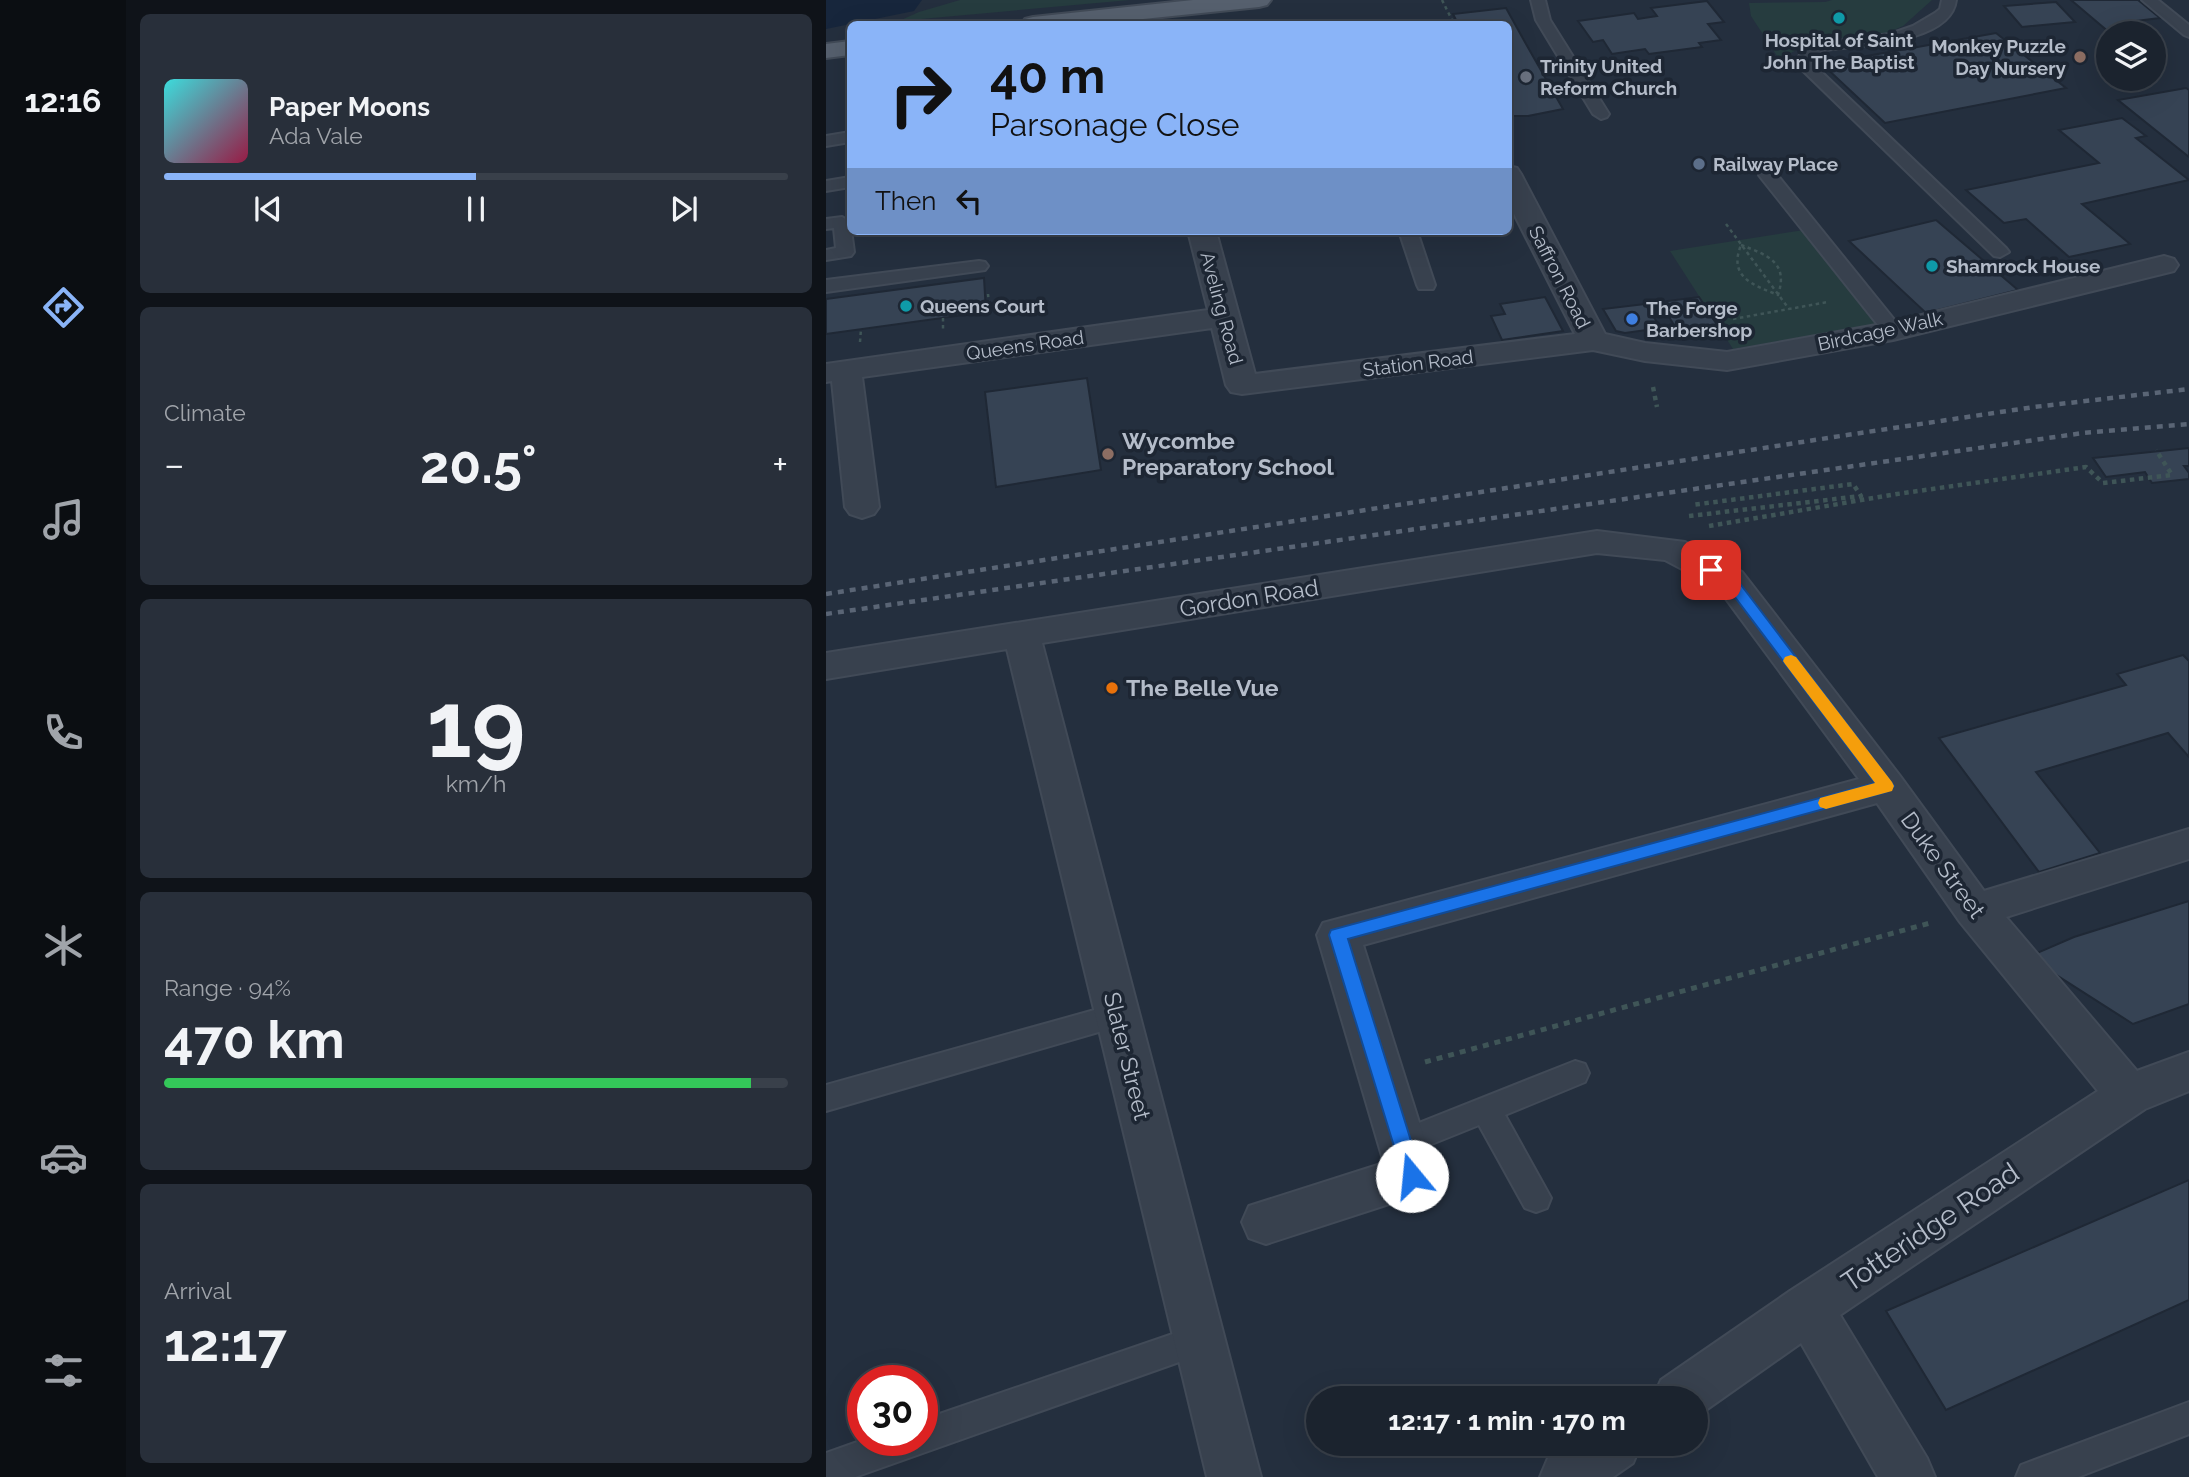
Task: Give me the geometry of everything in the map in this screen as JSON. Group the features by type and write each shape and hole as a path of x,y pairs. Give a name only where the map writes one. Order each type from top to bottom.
{"main road":[{"path":"1062,21 1259,0"},
{"path":"826,51 847,48"}],"street":[{"name":"Saffron Road","path":"1512,189 1517,208 1593,341"},
{"name":"Aveling Road","path":"1203,235 1242,385"},
{"name":"Birdcage Walk","path":"1593,341 1645,352 1727,361 1893,331 2164,264"},
{"name":"Queens Road","path":"836,371 1224,317"},
{"name":"Station Road","path":"1242,385 1593,341"},
{"path":"836,371 862,506"},
{"name":"Gordon Road","path":"826,666 1597,542 1687,531"},
{"name":"Duke Street","path":"1687,531 1730,580 1886,786 1975,910 2129,1095"},
{"name":"Slater Street","path":"1022,635 1234,1477"},
{"path":"1266,1222 1412,1176 1338,935 1886,786"},
{"path":"1975,910 2189,844"},
{"name":"Totteridge Road","path":"1696,1386 1808,1308 2129,1095 2189,1071"},
{"path":"1808,1308 1908,1477"},
{"path":"1567,1477 1598,1456"}],"lane":[{"path":"1538,0 1543,20 1601,114"},
{"path":"1949,0 1948,10 1910,34 1883,41 1822,46 1812,50 1802,62 2000,252"},
{"path":"2149,0 2189,32"},
{"path":"826,141 847,138"},
{"path":"1768,175 1893,331"},
{"path":"826,186 847,182"},
{"path":"826,224 842,222 845,252 826,255"},
{"path":"1409,235 1426,285"},
{"path":"826,286 979,266"},
{"path":"826,1098 1116,1016"},
{"path":"1402,1143 1575,1073"},
{"path":"1486,1109 1536,1198"},
{"path":"938,1431 1199,1340"},
{"path":"2033,1477 2189,1418"},
{"path":"826,1470 867,1456"}],"path":[{"path":"1441,0 1452,21"},
{"path":"1726,224 1789,309"},
{"path":"1741,245 1774,261 1783,272 1784,284 1778,295"},
{"path":"1741,245 1735,256 1737,267 1744,278 1759,288 1778,295"},
{"path":"976,315 989,313 987,273 979,266"},
{"path":"1733,319 1865,296"},
{"path":"943,318 943,330"},
{"path":"935,321 949,319"},
{"path":"860,342 861,329"},
{"path":"853,332 867,330"},
{"path":"1687,531 1897,494 2085,467 2103,483 2172,475 2156,450"},
{"path":"1687,531 1861,496 1853,484 1692,505"},
{"path":"1380,1074 1975,910"}],"green space":[{"path":"960,0 1130,0 899,21"},
{"path":"1932,0 1903,26 1882,35 1814,41 1779,59 1751,16 1749,3"},
{"path":"1804,230 1880,324 1733,349 1670,251"}],"building":[{"path":"2071,0 2138,0 2160,18 2136,21 2096,21"},
{"path":"1707,1 1724,22 1708,24 1721,40 1699,43 1702,47 1649,54 1645,49 1612,54 1603,40 1593,42 1578,21 1634,13 1638,19 1657,16 1651,8"},
{"path":"2056,2 2075,22 2022,27 2004,6"},
{"name":"Trinity United Reform Church","path":"1506,8 1563,109 1528,116 1512,116 1512,21 1456,21 1453,14"},
{"path":"1996,33 2066,88 1885,123 1822,64"},
{"path":"2186,88 2189,90 2189,157 2118,100"},
{"path":"2122,118 2146,136 2136,138 2189,180 2082,204 2130,244 2069,257 2026,219 2004,223 1966,190 2099,163 2059,130"},
{"name":"Shamrock House","path":"1936,220 2018,290 1926,313 1849,241"},
{"name":"Queens Court","path":"984,278 986,312 826,334 826,299"},
{"path":"1545,297 1563,331 1502,340 1491,316 1505,314 1500,304"},
{"path":"1699,297 1723,334 1683,340 1660,302"},
{"name":"The Forge Barbershop","path":"1645,304 1661,328 1625,333 1616,331 1603,309"},
{"path":"1087,378 1101,470 996,487 985,392"},
{"path":"2189,448 2189,466 2184,466 2189,473 2189,479 2152,483 2145,472 2106,477 2093,458"},
{"path":"2183,655 2189,661 2189,757 2168,733 2036,772 2100,853 2039,872 1939,738 2126,685 2117,674"},
{"path":"2189,901 2189,1004 2133,1024 2028,957 2074,937"},
{"path":"2189,1180 2189,1300 1946,1410 1886,1311"}],"waterway":[{"path":"826,13 896,0"}],"railway":[{"path":"826,594 1847,435 2034,407 2189,389"},
{"path":"826,614 2083,433 2189,424"}],"slow traffic":[{"path":"1791,661 1886,786 1826,803"}],"place":[{"name":"Hospital of Saint John The Baptist","path":"1839,18"},
{"name":"Monkey Puzzle Day Nursery","path":"2080,57"},
{"name":"Trinity United Reform Church","path":"1526,77"},
{"name":"Railway Place","path":"1699,164"},
{"name":"Shamrock House","path":"1932,266"},
{"name":"Queens Court","path":"906,306"},
{"name":"The Forge Barbershop","path":"1632,319"},
{"name":"Wycombe Preparatory School","path":"1108,454"},
{"name":"The Belle Vue","path":"1112,688"}],"route":[{"path":"1412,1176 1338,935 1886,786 1730,580 1711,570"}]}
